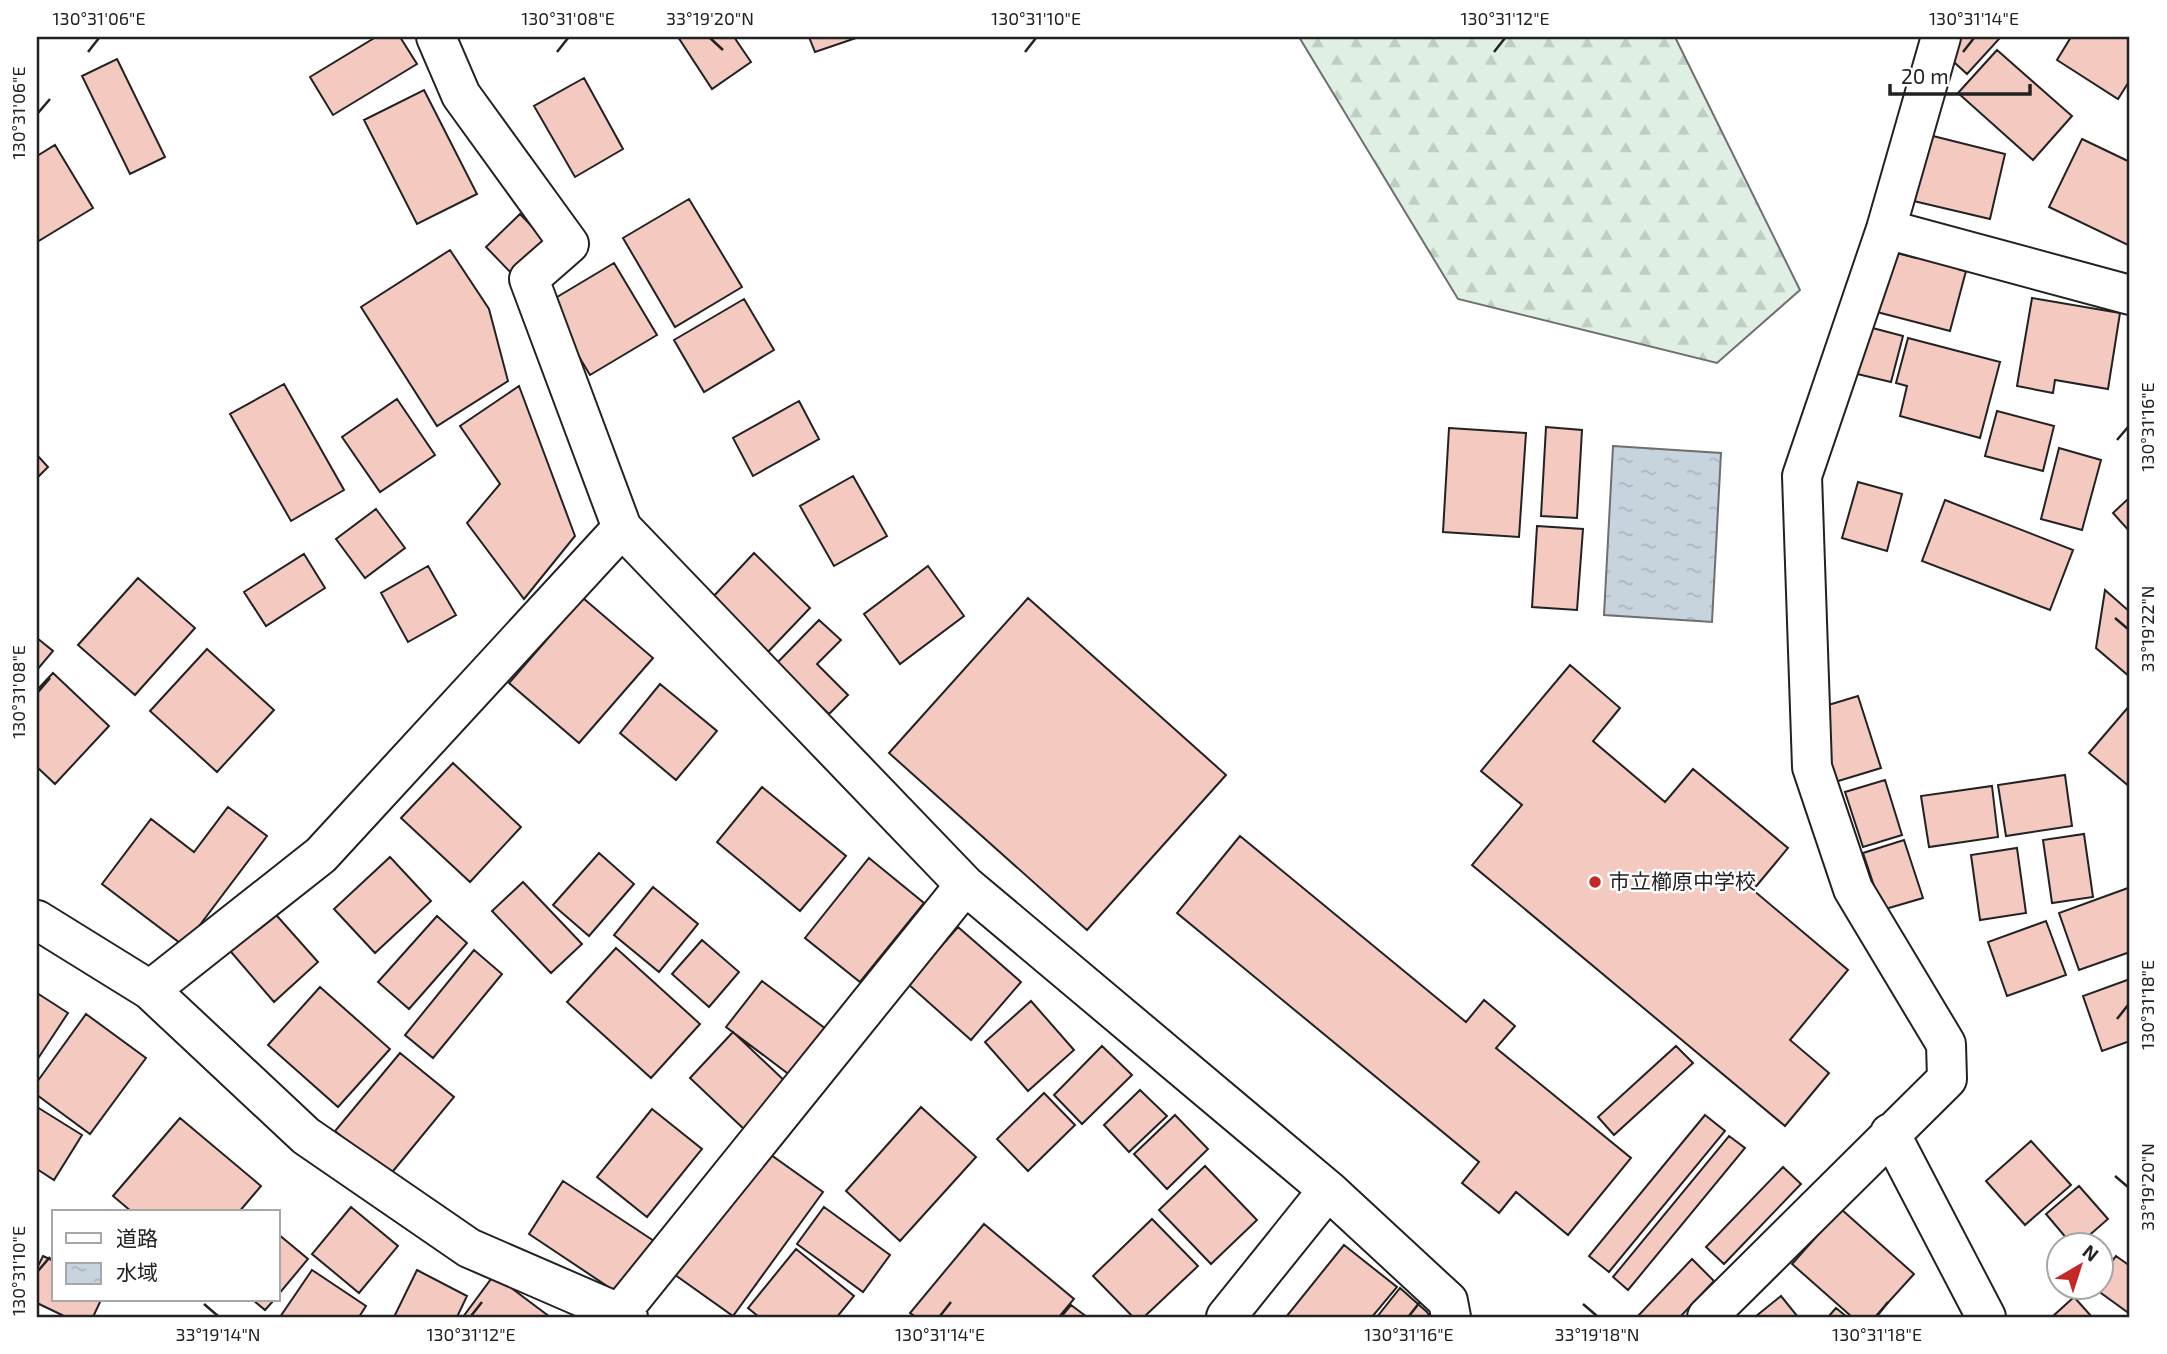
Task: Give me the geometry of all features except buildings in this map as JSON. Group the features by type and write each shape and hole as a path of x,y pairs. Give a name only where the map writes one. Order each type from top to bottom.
{"street":[{"path":"436,37 461,94 569,244 529,279 622,528 965,885 1328,1190 1448,1301 1451,1317"},
{"path":"1707,1317 1947,1079 1946,1044 1853,889 1812,768 1802,476 1886,229 1941,37"},
{"path":"1886,229 2130,295"},
{"path":"150,990 320,855 622,528"},
{"path":"37,920 150,990 306,1136 469,1248 624,1315 965,885"},
{"path":"1890,1133 1986,1317"},
{"path":"1226,1317 1328,1190"}],"green space":[{"path":"1299,37 1675,37 1800,290 1717,363 1458,299"}],"water":[{"path":"1613,446 1721,453 1712,622 1604,615"}],"place":[{"name":"市立櫛原中学校","path":"1595,882"}]}
